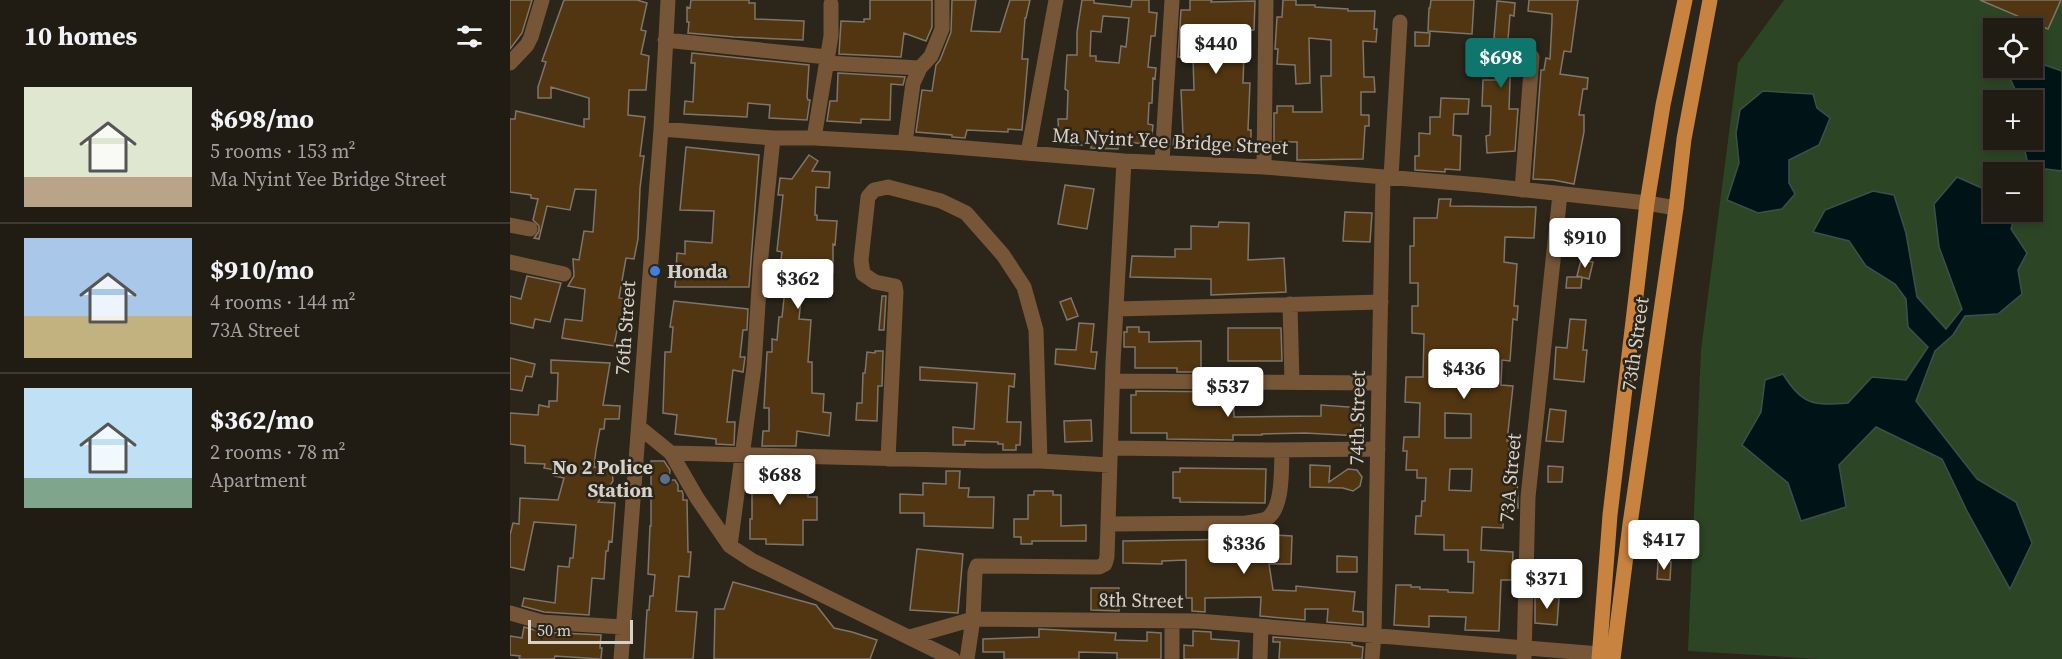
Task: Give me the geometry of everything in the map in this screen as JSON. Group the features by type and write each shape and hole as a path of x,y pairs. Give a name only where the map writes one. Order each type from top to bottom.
{"main road":[{"name":"73th Street","path":"1604,657 1610,515 1647,203 1663,105 1685,0"},
{"name":"73th Street","path":"1604,657 1630,524 1684,139 1710,0"}],"street":[{"path":"510,63 527,45 542,0"},
{"name":"76th Street","path":"621,659 661,129 668,0"},
{"path":"905,142 914,83 920,68 932,56 942,29 942,0"},
{"path":"1028,153 1056,0"},
{"path":"1162,161 1172,0"},
{"path":"1264,167 1266,0"},
{"path":"814,138 831,36 831,4"},
{"name":"74th Street","path":"1372,659 1381,302 1387,177 1400,22"},
{"path":"665,40 826,60 920,68"},
{"path":"1522,190 1532,57"},
{"name":"Ma Nyint Yee Bridge Street","path":"661,129 773,138 905,142 1124,161 1264,167 1522,190 1676,208"},
{"path":"730,546 754,367 761,256 773,138"},
{"path":"967,659 977,566 1099,567 1105,564 1124,161"},
{"path":"888,459 896,292 895,286 875,282 863,274 861,260 868,197 874,190 888,188 941,201 966,213 1002,255 1024,287 1036,330 1040,461"},
{"name":"73A Street","path":"1524,653 1528,497 1560,194"},
{"path":"510,225 530,229"},
{"path":"510,262 564,274"},
{"path":"1116,309 1381,302"},
{"path":"1290,304 1292,382"},
{"path":"1113,381 1379,383"},
{"path":"639,427 671,453 697,498 730,546 763,566 953,659"},
{"path":"1111,448 1378,449"},
{"path":"1108,524 1246,523 1265,519 1275,511 1279,496 1282,450"},
{"path":"671,453 1040,461 1110,465"},
{"path":"510,613 542,622 623,627"},
{"name":"8th Street","path":"910,637 973,619 1198,621 1374,634 1524,653 1604,657"},
{"path":"1172,621 1172,659"},
{"path":"1260,659 1261,627"}],"green space":[{"path":"1784,0 2062,0 2062,659 1819,659 1688,651 1701,350 1738,63"}],"shaded area":[{"path":"2043,64 2062,71 2062,171 2043,169 2043,162 2028,162 2025,150 2043,150 2043,90 2015,90 2010,78 2043,78"},
{"path":"1763,91 1813,94 1817,108 1830,118 1819,145 1789,160 1789,183 1795,194 1782,209 1758,213 1727,200 1739,163 1736,133 1740,110"},
{"path":"1957,177 1983,189 1983,222 2013,222 2011,229 2027,253 2018,270 2022,294 1998,314 1965,316 1953,335 1935,351 1916,401 1977,479 2016,502 2032,543 2010,589 1967,511 1942,459 1876,427 1839,465 1846,507 1801,521 1788,483 1742,445 1761,412 1765,380 1783,374 1803,398 1826,404 1848,403 1872,377 1906,380 1928,347 1908,327 1906,299 1895,284 1866,266 1849,241 1813,232 1825,210 1873,191 1894,195 1906,233 1917,297 1946,329 1962,309 1939,247 1934,204"}],"building":[{"path":"510,0 532,0 522,33 510,49"},
{"path":"564,0 637,0 647,3 641,30 646,31 641,54 649,56 646,90 629,90 628,115 645,117 640,156 644,156 638,239 634,259 626,258 619,298 631,300 624,326 618,325 614,346 562,338 565,319 582,321 585,289 568,286 574,276 573,259 579,260 584,231 593,232 596,190 575,189 570,210 547,206 539,239 534,238 539,231 539,226 533,220 538,199 531,198 531,195 510,192 510,119 515,119 516,111 584,127 584,119 589,119 589,98 551,87 551,98 538,98 538,87 546,62 542,61"},
{"path":"691,0 749,0 749,3 755,3 755,19 804,21 803,40 688,33 687,7 690,8"},
{"path":"870,0 932,0 932,27 926,41 904,33 901,57 839,54 841,21 864,22 864,19 870,19"},
{"path":"952,0 976,0 971,31 1000,32 1010,0 1030,0 1025,18 1022,59 1028,59 1022,130 1008,129 1008,132 967,130 965,138 916,132 922,90 932,91 936,65 951,32"},
{"path":"1082,0 1131,7 1132,0 1149,0 1149,12 1157,13 1155,36 1151,36 1148,67 1156,68 1155,79 1153,78 1152,103 1149,103 1148,124 1153,125 1151,144 1119,142 1118,149 1091,148 1091,145 1071,145 1071,141 1059,141 1058,119 1067,119 1068,91 1065,89 1067,55 1077,55 1077,32","holes":["1103,16 1129,18 1126,47 1121,46 1119,63 1096,61 1096,56 1090,56 1091,31 1101,32"]},
{"path":"1190,0 1255,1 1254,30 1247,30 1243,83 1250,83 1248,130 1251,130 1251,150 1173,147 1174,135 1183,135 1181,90 1194,90 1193,57 1178,57 1181,10 1190,10"},
{"path":"1283,0 1296,0 1296,5 1315,5 1315,7 1348,9 1348,11 1375,11 1376,42 1363,41 1364,77 1374,77 1375,92 1361,92 1361,115 1369,115 1369,126 1365,126 1363,159 1297,160 1297,142 1274,142 1274,113 1277,113 1277,106 1293,106 1293,112 1322,112 1321,76 1331,76 1331,40 1309,38 1310,83 1296,84 1295,65 1277,64 1278,49 1275,49 1277,17 1282,17"},
{"path":"1431,0 1474,0 1472,34 1428,31"},
{"path":"1529,0 1578,0 1571,52 1564,51 1560,74 1588,78 1587,89 1583,89 1579,115 1584,115 1584,132 1574,184 1533,179 1541,70 1544,70 1546,58 1550,59 1552,14 1528,11"},
{"path":"1980,0 2061,0 2048,29 2043,27 2043,18 2022,18"},
{"path":"1497,1 1515,3 1514,16 1510,15 1507,51 1511,51 1509,109 1518,109 1515,151 1487,153 1486,136 1490,135 1491,106 1482,106 1483,80 1497,80 1497,39 1494,38"},
{"path":"1415,32 1430,33 1429,46 1415,46"},
{"path":"692,53 809,65 807,97 810,100 807,120 769,118 770,105 748,103 747,117 684,114 685,101 693,102 695,63 691,63"},
{"path":"838,73 905,77 903,85 891,84 890,120 861,119 861,123 827,121 830,101 837,101"},
{"path":"1441,98 1469,99 1468,114 1454,114 1453,135 1461,136 1460,170 1445,169 1445,172 1415,170 1415,156 1419,156 1419,133 1430,134 1430,117 1440,117"},
{"path":"686,147 759,155 749,287 675,287 677,253 685,254 685,241 712,243 714,211 680,210"},
{"path":"809,155 818,161 812,171 830,172 829,188 816,187 815,215 817,215 817,220 837,221 835,245 833,244 833,273 820,276 819,290 802,289 799,319 811,320 808,362 812,362 812,393 824,394 823,412 831,413 829,436 797,431 796,446 762,446 763,431 769,431 769,408 764,408 767,352 772,352 772,339 777,340 785,289 775,289 782,252 777,251 783,195 778,195 780,178 792,179"},
{"path":"1065,185 1094,189 1087,229 1058,224"},
{"path":"1439,199 1451,199 1450,206 1536,207 1534,238 1505,237 1504,262 1517,264 1514,306 1518,306 1517,320 1513,319 1510,361 1502,360 1501,385 1513,386 1507,441 1510,441 1507,476 1517,477 1518,508 1507,508 1507,518 1503,518 1503,528 1482,527 1481,550 1513,552 1512,580 1501,580 1499,631 1465,630 1466,617 1429,616 1429,627 1394,625 1396,585 1473,593 1474,562 1468,562 1468,550 1444,550 1444,535 1415,534 1416,516 1421,516 1422,501 1425,501 1426,478 1417,478 1417,470 1406,470 1407,451 1403,451 1404,437 1419,437 1420,403 1405,402 1406,377 1423,377 1424,334 1412,333 1412,306 1418,306 1418,283 1410,283 1410,246 1414,246 1414,218 1437,218","holes":["1446,359 1478,359 1476,383 1446,381","1445,413 1471,414 1471,438 1445,438","1450,469 1472,469 1471,491 1449,490"]},
{"path":"1345,212 1372,213 1370,242 1343,241"},
{"path":"1219,222 1249,223 1248,260 1284,258 1286,292 1211,295 1211,279 1130,277 1132,256 1175,257 1175,249 1191,249 1191,226 1218,227"},
{"path":"1581,260 1593,262 1589,279 1577,276"},
{"path":"527,276 561,283 550,322 535,319 533,328 510,323 510,296 521,299"},
{"path":"1567,277 1582,277 1581,288 1566,288"},
{"path":"882,296 886,296 884,330 879,330"},
{"path":"1071,298 1078,316 1067,320 1060,302"},
{"path":"674,301 748,309 747,330 743,330 740,357 745,357 743,372 733,370 727,422 735,422 734,445 716,444 716,439 675,434 677,415 663,413 665,352 671,352 673,327 670,327"},
{"path":"1570,319 1586,320 1583,350 1587,350 1584,382 1554,379 1556,347 1567,348"},
{"path":"1079,323 1094,324 1091,352 1097,352 1095,369 1055,364 1056,349 1076,350"},
{"path":"1127,327 1139,327 1139,332 1149,332 1149,342 1201,341 1201,372 1177,372 1177,368 1135,368 1135,347 1124,347 1124,332 1127,332"},
{"path":"1228,328 1281,328 1282,361 1228,361"},
{"path":"875,351 883,351 882,386 878,386 877,421 856,420 857,403 862,403 863,373 865,373 867,352 875,353"},
{"path":"510,358 535,364 532,377 526,376 522,391 510,389"},
{"path":"551,360 610,363 603,405 620,406 619,419 605,419 604,429 600,429 596,450 594,467 612,469 613,481 598,502 615,503 612,542 609,541 608,551 606,551 604,579 592,578 589,615 544,612 522,606 524,598 555,603 558,566 569,567 570,558 573,558 576,525 534,522 524,570 510,567 510,535 513,523 519,524 520,498 558,500 564,478 554,476 555,470 544,468 545,464 525,463 525,446 510,444 510,413 538,415 539,405 549,407 549,401 557,401 558,373 551,373"},
{"path":"920,367 1015,374 1014,387 1009,386 1007,422 1021,422 1020,445 1016,445 1016,450 1003,450 1003,444 998,444 998,442 965,441 965,445 953,445 953,427 974,429 977,383 920,380"},
{"path":"1136,391 1233,392 1234,417 1321,416 1321,405 1362,408 1360,436 1305,433 1262,434 1233,435 1233,440 1167,439 1167,433 1131,433 1131,395 1136,395"},
{"path":"1550,409 1566,411 1563,442 1546,441"},
{"path":"1091,420 1092,441 1065,442 1064,421"},
{"path":"651,461 664,461 670,470 669,480 675,480 678,491 682,491 683,500 687,500 688,552 691,552 689,577 679,576 676,611 697,612 693,659 644,659 647,610 649,610 650,596 653,596 655,575 648,574"},
{"path":"760,465 780,466 780,472 808,472 808,497 817,497 817,520 803,520 803,545 766,544 766,539 750,539 752,481 748,481 750,469 760,470"},
{"path":"1310,465 1330,466 1329,482 1348,469 1357,470 1362,477 1360,486 1353,491 1343,488 1310,487"},
{"path":"1548,466 1563,467 1562,482 1548,482"},
{"path":"1180,468 1266,469 1265,503 1180,502 1180,498 1173,498 1173,472 1180,472"},
{"path":"946,471 960,471 959,488 969,488 968,497 994,497 993,528 924,526 924,513 900,513 900,494 923,495 923,483 946,484"},
{"path":"1034,491 1053,491 1053,495 1061,495 1061,526 1086,525 1086,541 1032,541 1032,544 1021,544 1021,537 1014,537 1014,519 1028,519 1028,495 1034,495"},
{"path":"1276,529 1275,535 1292,536 1291,564 1269,564 1273,590 1296,591 1296,586 1355,592 1353,611 1363,612 1363,625 1327,622 1328,609 1305,609 1305,620 1260,616 1261,597 1205,598 1205,612 1192,611 1192,598 1186,598 1186,560 1162,561 1162,564 1123,563 1123,541 1245,539 1245,535 1261,535 1261,530"},
{"path":"917,549 963,554 958,613 910,610"},
{"path":"1337,556 1357,557 1357,572 1337,572"},
{"path":"1658,562 1671,562 1670,580 1657,579"},
{"path":"733,582 816,605 834,628 877,640 870,659 714,659 715,609 724,609"},
{"path":"1091,588 1119,588 1119,611 1091,610"},
{"path":"1535,596 1559,598 1557,625 1535,623"},
{"path":"524,627 541,632 601,635 601,659 555,656 554,659 519,659 520,656 510,655 510,636 522,638"},
{"path":"1039,629 1116,633 1115,640 1147,641 1147,632 1161,633 1161,659 1117,659 1117,653 1079,652 1079,659 1004,659 1004,652 983,652 983,639 1039,637"},
{"path":"1193,631 1211,632 1211,639 1239,641 1238,659 1184,659 1184,645 1193,646"},
{"path":"1273,637 1352,643 1352,645 1363,647 1362,659 1279,659 1280,642 1273,642"}],"place":[{"name":"Honda","path":"655,271"},
{"name":"No 2 Police Station","path":"665,479"}]}
